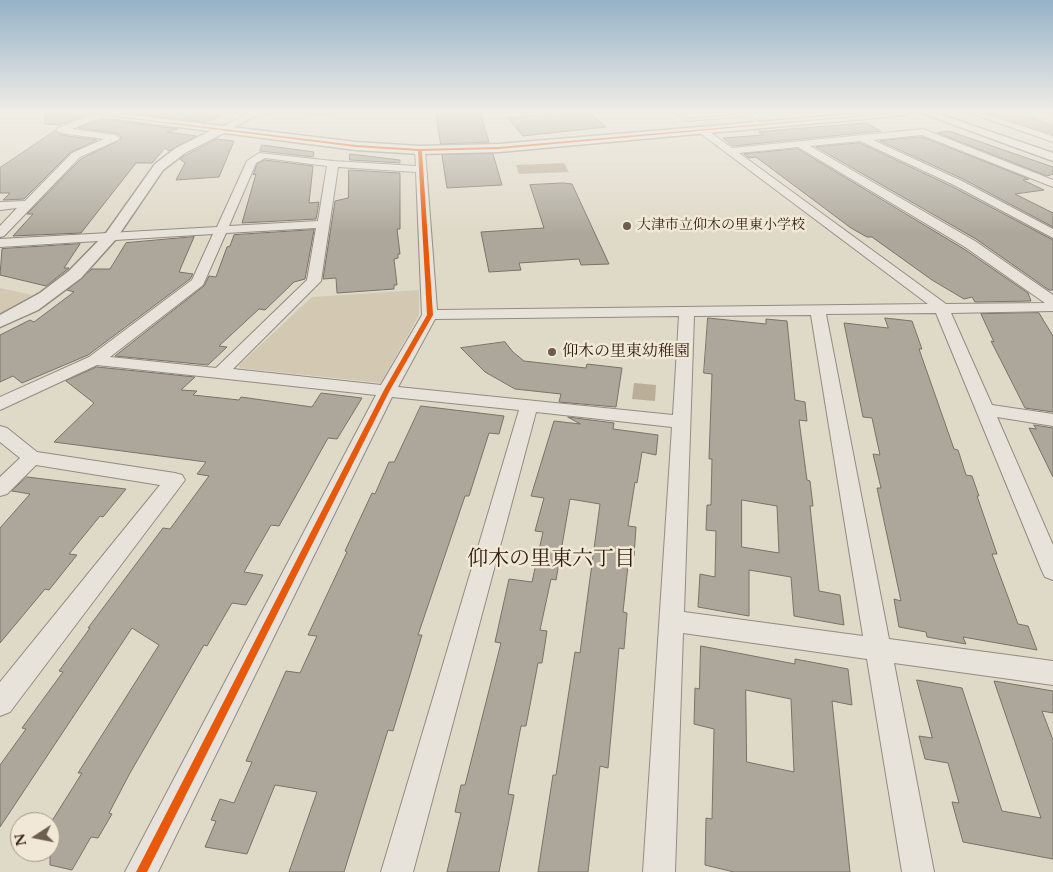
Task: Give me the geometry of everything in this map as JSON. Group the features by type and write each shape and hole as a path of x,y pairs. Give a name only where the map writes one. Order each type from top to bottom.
{"street":[{"path":"0,233 76,155 81,153"},
{"path":"0,322 18,314 77,275 111,237 159,167 177,153"},
{"path":"141,872 387,390 430,315 420,153"},
{"path":"732,153 941,307 1053,571"},
{"path":"815,153 970,244 1035,287 1053,302"},
{"path":"893,153 958,183 1053,234"},
{"path":"974,153 1053,184"},
{"path":"1041,153 1053,157"},
{"path":"0,404 95,360 198,282 252,161 264,155 333,164 420,169"},
{"path":"219,374 314,281 333,164"},
{"path":"0,206 29,204"},
{"path":"0,243 323,224"},
{"path":"430,315 1053,307"},
{"path":"818,311 918,872"},
{"path":"659,872 688,313"},
{"path":"95,360 682,422"},
{"path":"397,872 530,405"},
{"path":"985,410 1053,420"},
{"path":"0,432 32,458 175,480 0,703"},
{"path":"0,490 32,458"},
{"path":"672,621 1053,673"}],"shaded area":[{"path":"564,163 569,172 519,174 516,165"},
{"path":"0,288 32,295 0,314"},
{"path":"419,290 419,315 381,383 240,368 239,365 312,297"},
{"path":"634,383 656,385 655,401 632,399"}],"building":[{"path":"23,153 70,153 24,199 3,200 10,193 0,193 0,168"},
{"path":"94,153 161,153 152,163 136,163 81,233 13,236 33,214 27,214 81,159"},
{"path":"192,153 229,153 219,177 176,180 185,163 180,159"},
{"path":"275,153 314,153 313,157"},
{"path":"804,153 964,249 1028,293 1031,301 975,302 972,297 964,299 932,280 872,237 867,237 851,228 756,157 749,158 744,154"},
{"path":"826,153 880,153 953,187 1053,240 1053,290 1049,290 976,239"},
{"path":"906,153 962,153 1029,179 1023,180 1044,190 1015,194 1053,213 1053,227 963,179"},
{"path":"988,153 1012,153 1053,167 1053,174 1047,176"},
{"path":"350,154 400,160 400,163 350,160"},
{"path":"493,154 502,185 447,188 442,155"},
{"path":"265,160 313,166 309,203 319,202 316,219 242,223 257,164"},
{"path":"349,170 400,173 400,229 397,229 400,254 398,254 398,258 394,259 397,285 394,285 394,289 337,293 336,278 323,279 335,201 348,198"},
{"path":"572,184 609,264 581,265 579,259 519,263 521,270 489,272 481,232 544,228 530,185"},
{"path":"314,230 305,279 294,282 265,310 259,309 219,346 227,347 208,365 115,356 204,286 209,276 216,277 227,247 230,246 234,235"},
{"path":"194,237 179,272 193,274 190,279 88,355 22,383 13,376 0,382 0,335 30,320 34,322 74,292 67,290 92,269 110,269 126,243"},
{"path":"80,244 64,268 69,268 46,286 0,275 2,249"},
{"path":"1039,313 1053,336 1053,412 1025,408 991,341 994,342 981,314"},
{"path":"708,318 766,324 766,319 787,321 795,400 805,402 807,421 799,420 807,480 810,481 813,506 810,506 819,591 840,595 844,625 794,616 791,577 749,570 749,616 698,607 700,574 715,577 716,531 706,530 707,505 711,505 712,459 709,459 712,374 704,373","holes":["742,500 777,506 779,553 742,547"]},
{"path":"885,318 912,321 922,349 919,349 954,449 958,450 966,475 972,476 979,496 977,496 997,554 992,554 1018,624 1028,626 1037,650 963,637 966,644 927,637 926,632 899,627 894,599 901,601 877,488 881,488 873,454 880,455 872,418 863,417 844,323 888,328"},
{"path":"505,342 524,361 586,368 587,364 622,368 616,407 559,402 561,394 515,389 485,372 461,348"},
{"path":"97,367 195,377 181,390 197,391 193,395 239,400 241,397 312,407 321,393 362,398 337,439 328,438 279,526 271,525 244,572 263,575 246,605 232,603 207,646 204,645 130,773 109,813 112,814 98,838 91,837 72,870 50,865 50,862 60,862 60,812 58,812 82,773 78,773 159,645 132,628 0,827 0,765 26,729 22,728 63,672 59,671 90,628 88,628 163,528 170,529 209,476 197,474 206,462 54,442 94,403 66,381"},
{"path":"421,406 504,416 499,434 489,433 469,496 465,496 418,635 422,635 393,731 388,730 344,872 289,872 317,792 275,785 247,854 205,847 216,821 211,820 220,799 234,803 252,762 246,761 286,671 300,673 317,636 308,635 347,552 345,551 372,493 375,494 389,462 394,462"},
{"path":"568,417 614,423 613,429 658,435 656,455 642,452 637,483 635,482 628,526 636,527 634,556 629,556 623,612 627,613 624,649 619,648 608,768 600,766 588,872 538,872 553,775 556,775 575,652 580,653 600,504 570,499 556,580 551,579 540,630 547,631 542,663 538,663 526,726 521,726 508,794 514,795 499,872 447,872 461,813 455,812 461,785 465,785 501,643 495,642 509,579 532,582 543,532 535,531 544,498 531,496 554,421 580,424"},
{"path":"1034,425 1053,428 1053,477 1029,428 1036,429"},
{"path":"27,477 126,489 103,517 100,516 69,554 77,555 49,590 45,589 0,643 0,528 30,494 12,491"},
{"path":"701,646 795,664 795,659 848,669 852,705 832,701 850,872 734,872 705,865 706,818 712,819 714,729 694,724 695,688 699,689","holes":["746,690 791,699 794,772 747,762"]},
{"path":"917,680 962,688 1002,811 1041,818 994,681 1053,691 1053,713 1042,711 1053,740 1053,859 963,842 952,802 959,803 948,763 925,759 919,736 932,738"}],"cycle path":[{"path":"141,872 387,390 430,315 420,153"}],"place":[{"name":"大津市立仰木の里東小学校","path":"627,226"},
{"name":"仰木の里東幼稚園","path":"552,352"}],"district":[{"name":"仰木の里東六丁目","path":"551,560"}]}
